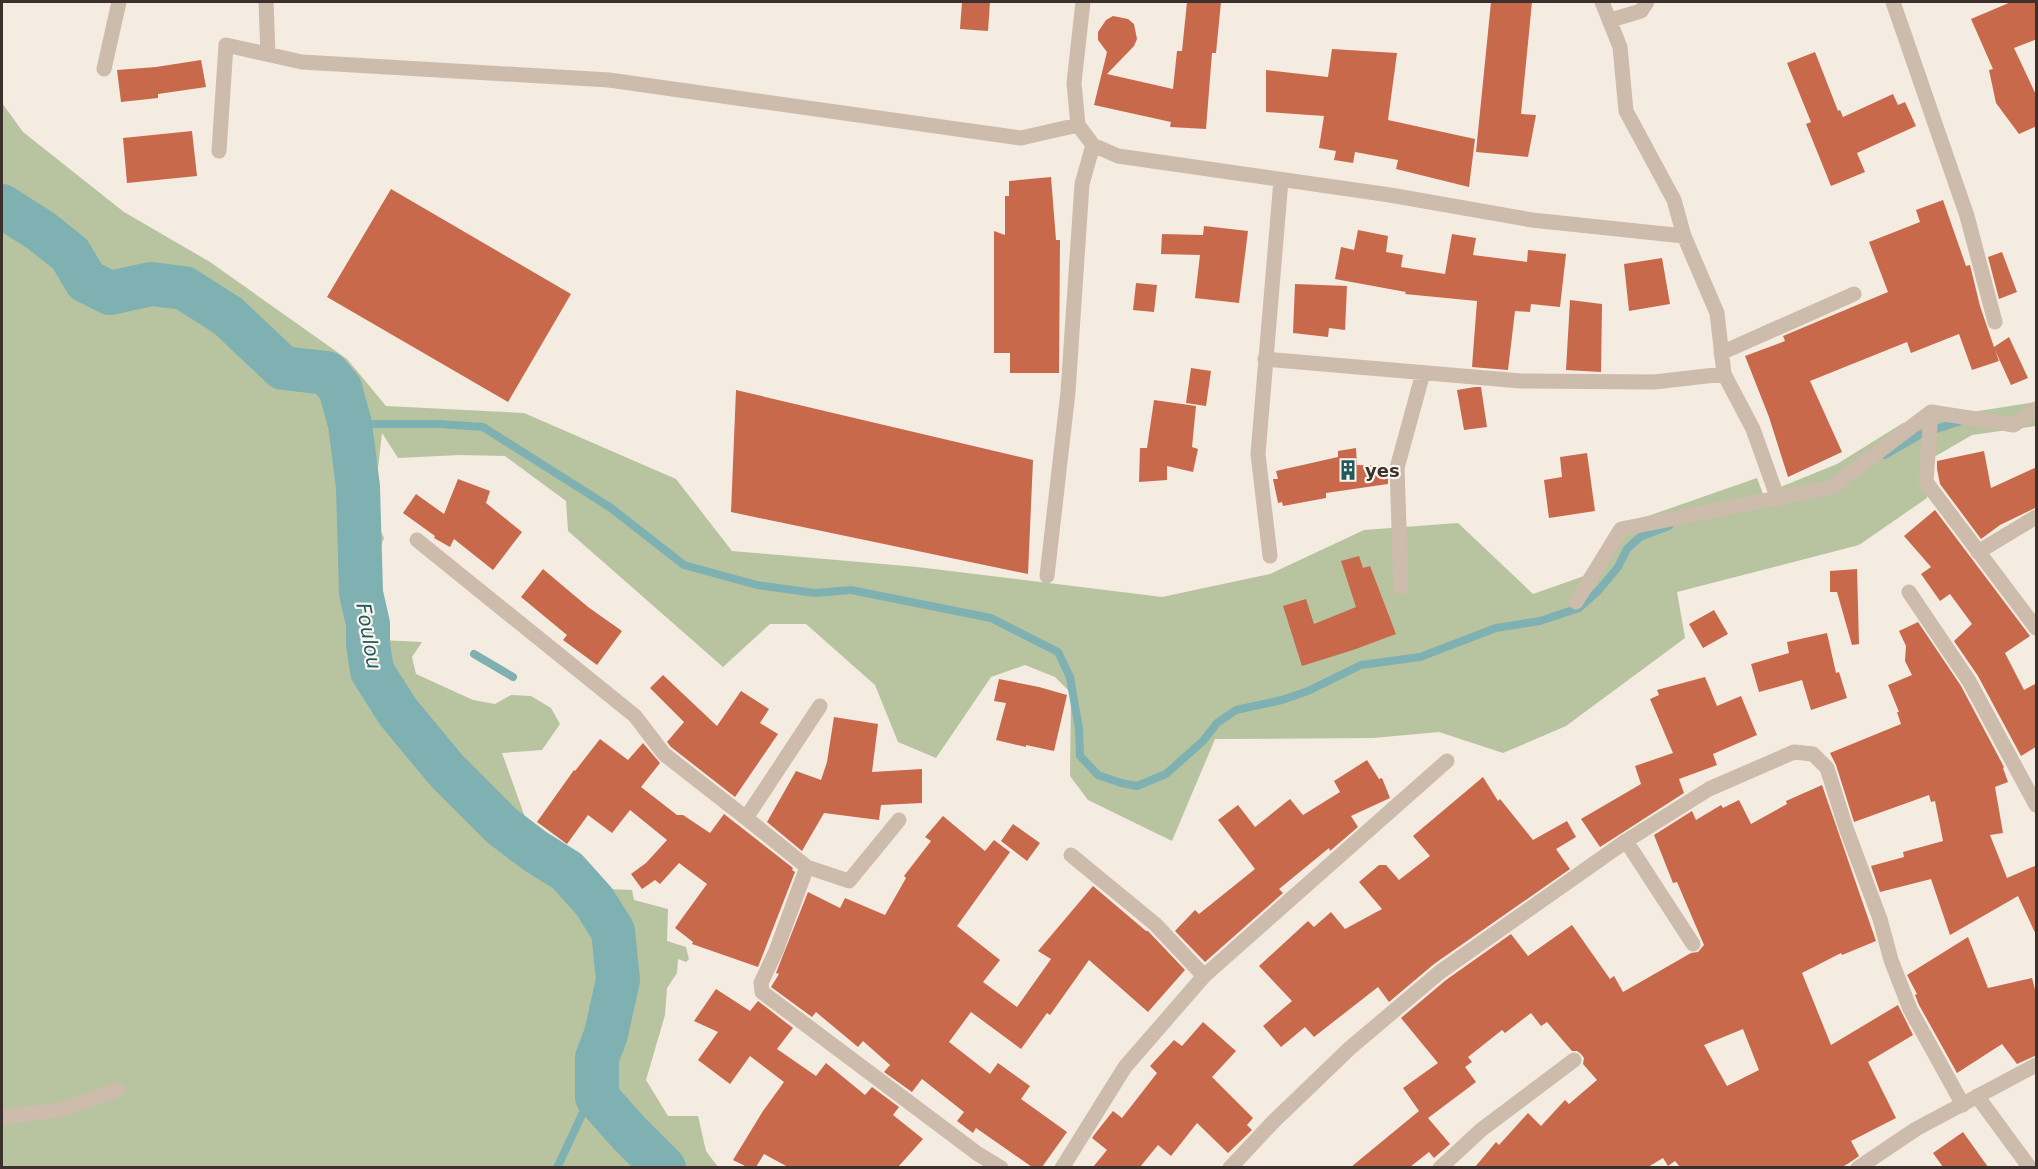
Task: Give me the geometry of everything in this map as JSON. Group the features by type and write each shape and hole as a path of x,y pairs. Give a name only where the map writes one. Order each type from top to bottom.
{"street":[{"path":"104,69 119,2"},
{"path":"266,2 268,54"},
{"path":"1083,2 1074,83 1078,125 1093,145 1118,156 1390,195 1532,220 1684,236"},
{"path":"1602,2 1620,47 1626,111 1674,200 1684,236 1717,313 1724,374 1753,429 1778,499"},
{"path":"1611,20 1641,11 1647,2"},
{"path":"1893,2 1967,216 1995,322"},
{"path":"219,151 226,45 302,62 609,80 1021,138 1078,125"},
{"path":"1047,576 1068,392 1082,184 1093,145"},
{"path":"1270,556 1258,454 1281,180"},
{"path":"1721,353 1854,294"},
{"path":"1265,359 1521,381 1643,382 1724,374"},
{"path":"1401,587 1397,468 1423,373"},
{"path":"1576,602 1621,529 1832,487 1931,412 2014,425 2037,409"},
{"path":"1931,412 1926,482 2037,628"},
{"path":"1978,552 2037,518"},
{"path":"417,540 635,716 664,754 807,867 849,881 899,820"},
{"path":"1909,592 1969,681 2037,805"},
{"path":"746,819 820,706"},
{"path":"1230,1167 1350,1048 1440,972 1626,841 1709,789 1794,752 1813,754 1827,768 1910,1009 1963,1105"},
{"path":"1062,1167 1125,1067 1204,976 1447,761"},
{"path":"1626,841 1693,944"},
{"path":"1071,855 1155,924 1204,976"},
{"path":"807,867 776,951 761,983 762,992 978,1154 1001,1167"},
{"path":"1440,1167 1481,1130 1574,1060"},
{"path":"1858,1167 1916,1129 2037,1065"},
{"path":"2,1117 58,1110 118,1090"},
{"path":"1977,1096 2030,1167"},
{"path":"969,1167 978,1154"}],"green space":[{"path":"2,103 23,132 124,212 210,262 347,359 386,406 524,413 676,479 732,551 917,567 1162,597 1270,574 1364,530 1458,523 1533,594 1604,569 1628,523 1757,478 1763,494 1837,464 1903,423 2036,402 2036,426 1972,435 1929,460 1927,498 1859,545 1677,592 1685,638 1566,726 1503,753 1439,732 1373,738 1215,739 1172,841 1088,800 1070,776 1071,693 1055,677 1025,665 991,677 936,758 898,742 875,685 806,624 770,624 723,667 568,531 566,501 505,456 460,455 398,458 382,433 373,513 384,538 371,569 381,640 422,642 412,657 416,674 473,700 495,704 511,695 531,696 551,708 560,724 542,750 502,753 534,842 563,865 577,869 608,889 632,890 634,900 668,909 667,941 686,947 689,959 686,962 678,959 677,973 667,988 665,1015 646,1080 668,1116 698,1116 706,1151 718,1167 2,1167"}],"building":[{"path":"962,2 990,2 988,31 960,29"},
{"path":"1187,2 1221,2 1216,53 1212,53 1206,129 1170,127 1171,122 1094,105 1107,52 1098,40 1098,32 1106,20 1113,16 1128,19 1134,24 1137,39 1134,46 1107,74 1173,89 1177,51 1182,51"},
{"path":"1491,2 1532,2 1521,114 1536,115 1528,157 1476,152"},
{"path":"2011,2 2037,2 2037,39 2014,48 2037,97 2037,126 2019,134 1996,103 1989,70 1993,69 1971,19"},
{"path":"1332,49 1397,53 1388,120 1475,139 1469,187 1396,169 1398,160 1355,152 1353,163 1334,160 1336,151 1319,148 1324,116 1266,112 1266,70 1328,77"},
{"path":"1815,52 1838,111 1840,110 1843,117 1893,94 1898,105 1905,102 1916,126 1857,153 1865,172 1831,186 1806,124 1811,122 1787,63"},
{"path":"201,60 206,87 158,94 158,98 121,102 117,70"},
{"path":"192,131 197,176 127,183 123,138"},
{"path":"1051,177 1056,240 1060,240 1059,373 1010,373 1010,353 994,353 994,231 1005,235 1005,196 1009,196 1009,181"},
{"path":"391,189 571,294 508,402 327,297"},
{"path":"1943,200 1966,266 1970,265 1980,306 1994,347 2009,337 2028,378 2011,385 1995,350 1999,361 1972,370 1959,334 1911,353 1907,342 1810,381 1842,452 1788,477 1769,417 1745,356 1785,341 1783,336 1888,292 1869,242 1920,222 1916,210"},
{"path":"1204,226 1248,231 1239,303 1195,298 1200,255 1161,254 1162,234 1203,235"},
{"path":"1358,230 1388,236 1386,252 1403,255 1401,267 1445,274 1452,234 1476,238 1473,255 1527,262 1528,250 1566,254 1560,307 1531,304 1530,312 1515,311 1508,370 1472,367 1477,301 1405,294 1406,292 1335,279 1341,247 1354,250"},
{"path":"2002,252 2017,292 1999,299 1988,257"},
{"path":"1662,258 1670,304 1629,311 1624,264"},
{"path":"1136,283 1157,285 1154,312 1133,310"},
{"path":"1295,284 1347,286 1345,330 1329,328 1328,337 1293,333"},
{"path":"1570,300 1602,304 1601,372 1566,370"},
{"path":"1191,368 1211,371 1206,406 1186,403"},
{"path":"1481,387 1487,427 1464,430 1457,390"},
{"path":"736,390 1033,460 1028,574 731,512"},
{"path":"1154,400 1196,406 1192,447 1198,449 1193,472 1167,466 1167,480 1139,482 1140,448 1147,448"},
{"path":"1356,448 1357,465 1388,466 1388,484 1326,493 1326,498 1283,506 1282,502 1278,503 1273,479 1278,479 1276,471 1338,457 1338,451"},
{"path":"1984,451 1991,488 2037,467 2037,507 2000,525 1981,539 1940,484 1937,461"},
{"path":"1587,453 1595,511 1549,518 1544,480 1562,477 1560,457"},
{"path":"458,479 490,491 486,503 522,532 493,570 454,539 450,547 434,538 435,536 403,513 416,494 444,514"},
{"path":"1935,510 2030,636 2005,653 2024,690 2037,683 2037,746 2021,756 1978,676 1954,641 1972,624 1950,594 1940,601 1921,574 1931,567 1904,536"},
{"path":"1359,556 1363,568 1370,566 1396,634 1302,666 1283,606 1306,599 1314,624 1356,607 1341,561"},
{"path":"543,569 588,607 622,631 597,665 563,640 567,635 521,597"},
{"path":"1857,569 1859,644 1852,645 1837,592 1830,592 1830,571"},
{"path":"1714,610 1728,634 1703,648 1689,624"},
{"path":"1918,622 1961,686 2004,767 2008,782 1995,787 2003,833 1990,835 2007,878 2037,865 2037,937 2018,896 1950,935 1931,879 1880,892 1871,866 1904,857 1903,852 1943,841 1935,801 1931,802 1929,795 1854,822 1830,753 1901,724 1897,712 1899,712 1888,685 1912,675 1905,661 1906,646 1899,631"},
{"path":"1827,633 1836,673 1839,672 1847,698 1811,710 1802,680 1759,692 1751,664 1789,653 1787,642"},
{"path":"663,675 717,726 741,691 769,709 760,723 778,734 735,797 667,742 684,722 650,688"},
{"path":"1705,677 1717,706 1741,696 1757,735 1713,754 1717,765 1679,779 1684,793 1600,847 1581,819 1641,784 1635,766 1673,753 1650,699 1659,695 1657,690"},
{"path":"999,679 1067,695 1054,751 996,740 1006,703 994,701"},
{"path":"834,717 878,724 872,772 922,769 922,803 881,805 879,820 824,813 802,851 767,822 796,771 821,780 827,762"},
{"path":"600,739 628,760 643,743 660,763 641,787 677,815 683,815 710,833 724,814 793,868 795,872 758,967 692,944 693,942 675,928 707,884 679,863 660,884 655,880 642,889 631,874 646,863 667,840 630,810 612,833 588,815 567,844 537,822 574,770"},
{"path":"1367,760 1379,779 1382,778 1390,798 1351,816 1358,827 1279,889 1283,893 1205,962 1175,931 1195,910 1199,914 1255,869 1218,820 1238,805 1255,827 1290,799 1303,815 1340,792 1334,781"},
{"path":"1483,777 1498,801 1500,799 1533,840 1567,821 1576,837 1556,849 1570,869 1434,964 1389,1002 1378,987 1314,1037 1305,1027 1281,1047 1263,1026 1292,1001 1259,966 1308,921 1314,927 1331,912 1345,929 1382,909 1359,882 1379,865 1386,865 1399,880 1430,856 1413,836"},
{"path":"1822,785 1876,941 1842,955 1841,953 1802,973 1831,1045 1898,1005 1913,1035 1868,1062 1896,1118 1851,1141 1859,1156 1842,1167 1680,1167 1675,1161 1668,1166 1663,1158 1648,1167 1475,1167 1496,1142 1499,1145 1528,1113 1541,1126 1565,1100 1569,1104 1597,1080 1583,1064 1584,1058 1581,1054 1572,1051 1547,1022 1541,1026 1531,1013 1505,1033 1502,1030 1468,1057 1472,1062 1465,1067 1476,1082 1428,1118 1450,1144 1434,1158 1429,1152 1410,1167 1351,1167 1419,1111 1403,1088 1438,1063 1401,1018 1446,980 1511,934 1528,956 1572,925 1610,979 1614,976 1623,992 1691,953 1698,952 1704,945 1677,882 1673,883 1654,835 1692,811 1696,820 1721,805 1723,808 1739,800 1751,824 1787,804 1786,801","holes":["1743,1029 1759,1070 1727,1086 1704,1045"]},
{"path":"943,816 985,851 994,840 1010,852 957,926 1000,960 983,982 1017,1007 1051,959 1038,951 1093,886 1148,931 1185,970 1148,1012 1089,960 1050,1015 1047,1013 1021,1049 971,1012 949,1042 990,1074 998,1063 1030,1086 1021,1099 1067,1132 1042,1167 1032,1167 976,1128 973,1133 957,1121 964,1112 922,1079 912,1092 884,1072 890,1065 863,1041 858,1047 816,1012 812,1017 771,987 779,974 776,973 808,892 840,908 845,898 885,915 906,878 904,876 931,841 925,837"},
{"path":"1013,824 1040,843 1027,861 1001,841"},
{"path":"1968,937 1988,988 2032,978 2037,997 2037,1055 2017,1064 2002,1044 1957,1073 1919,1005 1915,995 1917,994 1907,975"},
{"path":"716,989 750,1011 758,1001 793,1028 777,1049 816,1076 826,1063 865,1095 872,1087 899,1107 893,1115 923,1139 898,1167 788,1167 764,1154 756,1167 747,1167 733,1160 784,1082 750,1056 730,1084 698,1060 718,1032 694,1021"},
{"path":"1203,1022 1236,1051 1212,1077 1253,1118 1247,1125 1252,1130 1228,1153 1197,1123 1171,1156 1158,1145 1140,1167 1093,1167 1107,1150 1092,1138 1094,1135 1113,1111 1122,1118 1157,1073 1150,1066 1174,1040 1182,1046"},
{"path":"1963,1132 1988,1167 1943,1167 1933,1153"}],"waterway":[{"name":"Foulou","path":"2,206 41,231 70,254 86,281 110,293 151,284 184,288 228,316 283,368 327,373 340,388 350,424 358,487 361,593 368,624 372,671 398,712 447,771 502,826 567,871 594,901 613,931 618,980 606,1034 597,1058 597,1097 664,1168"},
{"path":"1885,455 1921,434 1964,420"},
{"path":"350,424 439,424 483,427 611,508 684,565 757,585 815,593 851,590 991,618 1058,652 1070,677 1079,729 1080,756 1098,775 1137,786 1166,774 1203,741 1217,723 1236,710 1282,700 1308,691 1361,665 1420,657 1496,628 1540,621 1579,608 1598,591 1618,567 1627,549 1640,537 1669,526"},
{"path":"474,654 513,677"},
{"path":"557,1168 586,1106 597,1097"}],"place":[{"name":"yes","path":"1348,470"}]}
